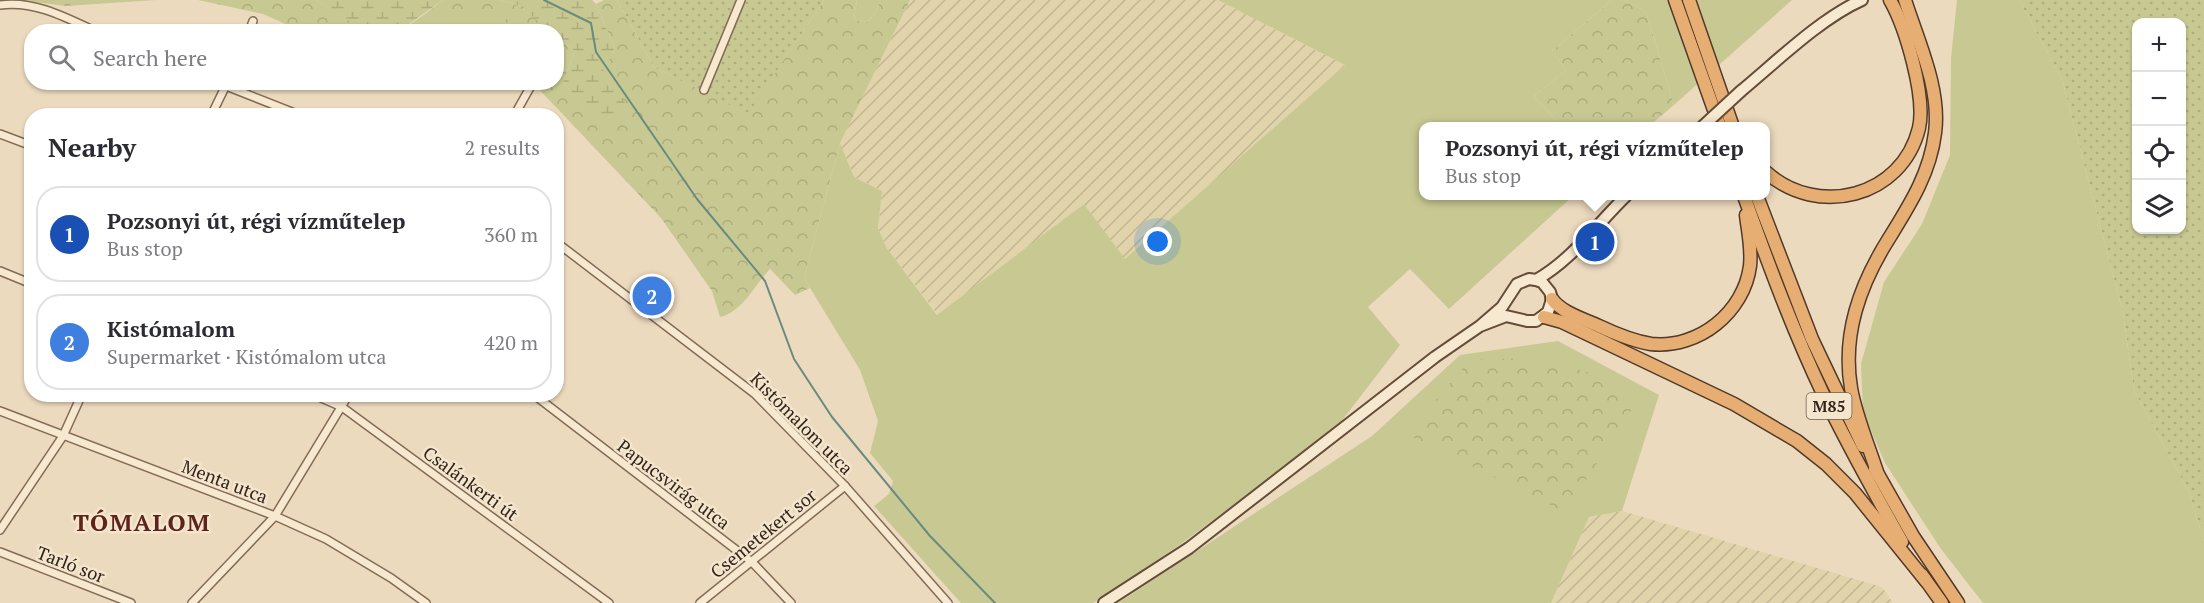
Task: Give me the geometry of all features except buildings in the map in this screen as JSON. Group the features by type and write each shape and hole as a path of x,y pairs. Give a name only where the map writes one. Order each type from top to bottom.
{"highway":[{"path":"1675,0 1719,122"},
{"path":"1689,0 1732,122"},
{"path":"1770,175 1796,191 1826,198 1843,197 1869,189 1884,180 1899,166 1911,148 1919,128 1921,108 1915,71 1890,0"},
{"path":"1878,475 1851,387 1850,333 1855,308 1876,260 1922,182 1936,131 1935,104 1930,78 1905,0"},
{"path":"1551,296 1556,305 1566,311 1635,340 1653,344 1669,344 1696,336 1716,325 1730,312 1746,284 1750,253 1744,200"},
{"name":"M85","path":"1746,200 1792,324 1824,396 1852,453 1902,542 1942,603"},
{"name":"M85","path":"1760,200 1812,339 1836,392 1878,475 1913,536 1958,603"},
{"path":"1544,317 1562,322 1734,404 1797,441 1826,464 1855,493 1926,581"}],"main road":[{"path":"1707,122 1792,48 1849,3 1862,0"},
{"path":"1536,280 1549,273 1564,260 1621,200"},
{"path":"1480,326 1506,316 1527,321 1536,321 1544,317 1551,306 1556,276 1564,260"},
{"path":"1104,603 1189,548 1435,357 1480,326 1502,307 1517,284 1529,279 1536,280 1547,286 1551,296"},
{"path":"1510,296 1510,306 1519,318"}],"street":[{"path":"704,90 741,0"},
{"path":"0,5 13,3 48,10 80,24"},
{"path":"215,108 224,90"},
{"path":"238,90 282,108"},
{"path":"518,108 529,90"},
{"path":"0,134 24,143"},
{"name":"Kistómalom utca","path":"564,248 754,393 845,486 948,603"},
{"path":"0,271 24,281"},
{"path":"0,530 63,435 78,402"},
{"name":"Csalánkerti út","path":"332,402 342,406 609,603"},
{"path":"192,603 274,516 344,402"},
{"name":"Papucsvirág utca","path":"543,402 752,562 791,603"},
{"name":"Menta utca","path":"0,411 274,516 326,539 391,578 426,603"},
{"name":"Csemetekert sor","path":"700,603 845,486"},
{"name":"Tarló sor","path":"0,552 130,603"}],"shaded area":[{"path":"910,0 1218,0 1345,65 1125,260 1084,204 938,315 886,247 878,228 882,191 854,177 840,143"},
{"path":"1622,511 1882,587 1893,603 1551,603 1589,517"}],"green space":[{"path":"17,0 156,0 66,6"},
{"path":"198,0 316,0 355,24 285,24 263,14"},
{"path":"316,0 443,0 409,24 354,24"},
{"path":"443,0 499,0 518,5 542,24 503,24 509,14 425,14"},
{"path":"499,0 592,0 596,4 615,49 602,73 625,102 605,129 564,84 575,51 564,42 564,24 542,24 518,5"},
{"path":"604,0 617,0 654,67 748,113 824,0 857,0 854,18 867,22 874,15 881,0 910,0 840,143 804,278 810,288 795,295 770,269 736,309 720,317 712,291 661,218 564,116 564,108 557,108 540,90 564,90 564,84 605,128 601,73 615,49 596,4"},
{"path":"617,0 824,0 748,114 654,67"},
{"path":"857,0 881,0 874,15 867,22 854,18"},
{"path":"1218,0 1612,0 1552,51 1566,70 1534,96 1557,122 1419,122 1419,200 1569,200 1449,309 1410,269 1368,307 1400,345 1337,427 1185,541 1093,603 961,603 874,506 889,494 893,481 870,453 878,421 860,370 804,278 840,143 854,177 882,191 878,228 886,247 937,315 1084,204 1125,259 1345,65"},
{"path":"1612,0 1625,0 1646,12 1674,105 1654,122 1557,122 1534,96 1566,70 1552,51"},
{"path":"1625,0 1792,0 1674,105 1646,12"},
{"path":"1957,0 2019,0 2062,79 2123,313 2134,390 2189,492 2204,542 2204,603 1983,603 1941,549 1885,463 1863,412 1861,364 1884,282 1922,224 1950,155 1951,58"},
{"path":"2019,0 2204,0 2204,542 2189,492 2134,390 2123,313 2062,79"},
{"path":"425,14 510,14 504,24 411,24"},
{"path":"564,42 575,51 564,80"},
{"path":"1558,341 1659,395 1622,511 1589,517 1551,603 1118,603 1372,436 1460,355"},
{"path":"1523,358 1588,372 1638,400 1565,512 1406,434 1470,360"}],"waterway":[{"path":"544,0 591,23 596,52 697,199 765,281 794,359 832,417 930,536 995,603"}],"place":[{"name":"Pozsonyi út, régi vízműtelep","path":"1595,242"},
{"name":"Kistómalom","path":"652,296"}],"district":[{"name":"TÓMALOM","path":"142,522"}]}
